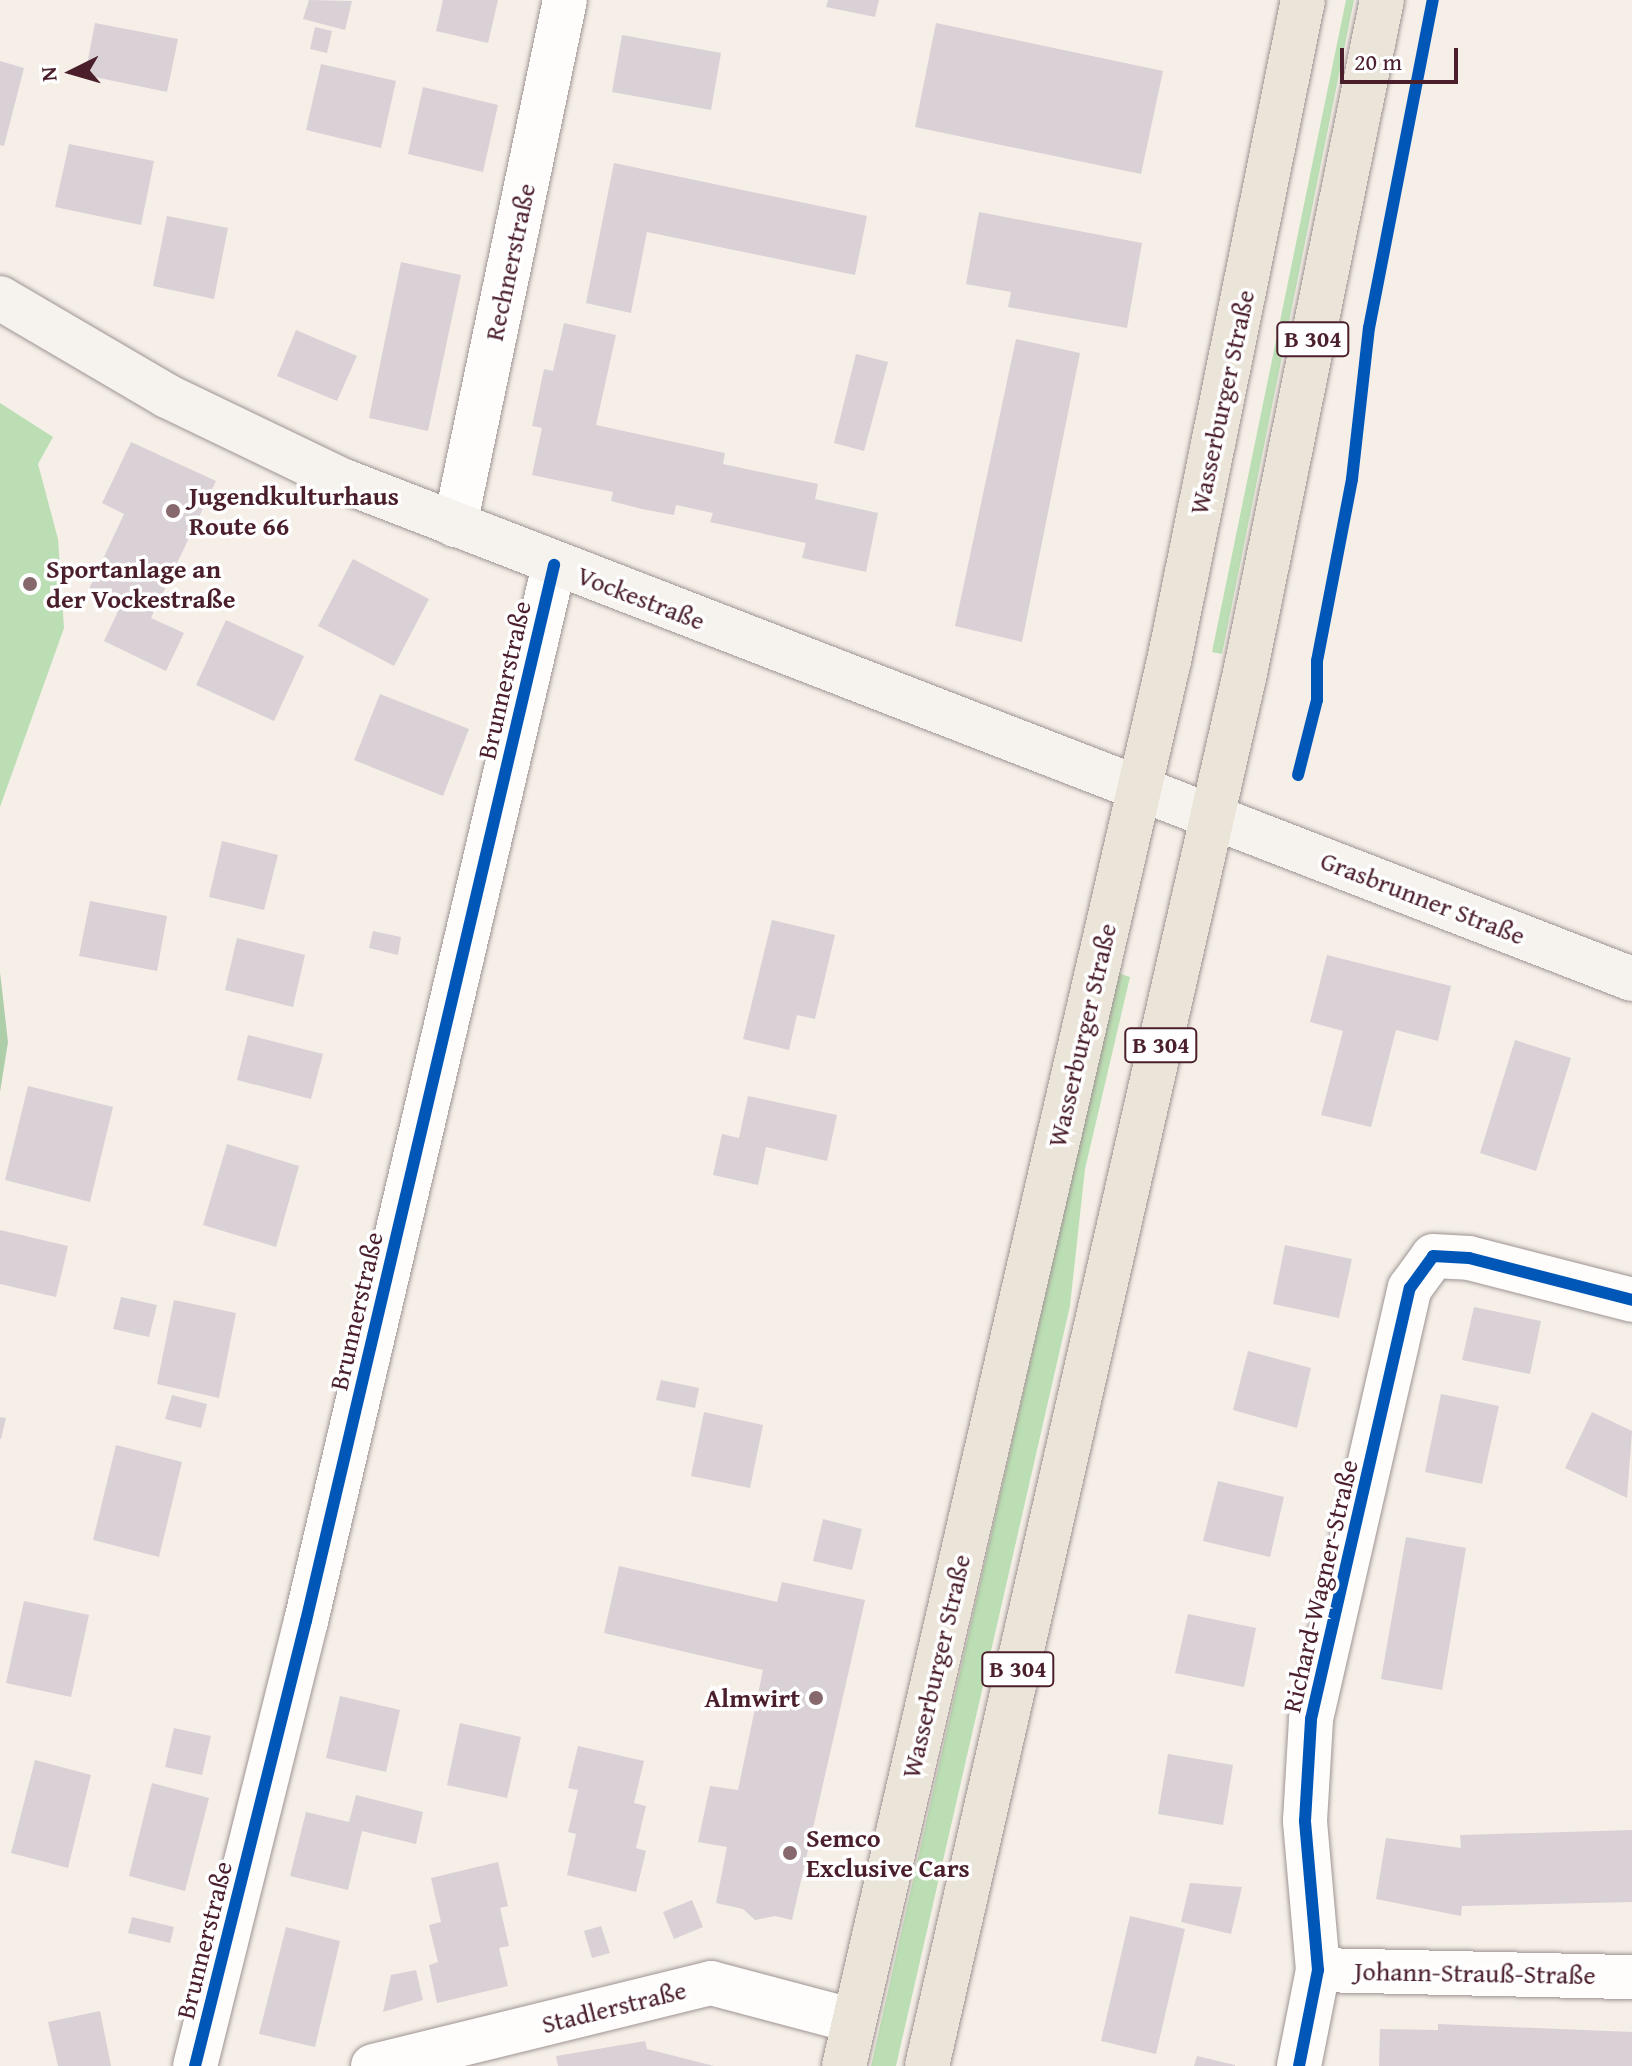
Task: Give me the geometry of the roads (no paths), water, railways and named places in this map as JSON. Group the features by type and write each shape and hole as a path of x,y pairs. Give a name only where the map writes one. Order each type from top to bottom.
{"main road":[{"name":"Wasserburger Straße","path":"844,2066 1139,791 1303,0"},
{"name":"B 304","path":"927,2066 1213,818 1382,0"},
{"name":"Vockestraße","path":"0,298 261,445 554,565 1213,818"},
{"name":"Grasbrunner Straße","path":"1213,818 1632,979"}],"street":[{"name":"Rechnerstraße","path":"455,525 565,0"},
{"name":"Brunnerstraße","path":"195,2066 306,1621 554,565"},
{"name":"Richard-Wagner-Straße","path":"1299,2066 1318,1970 1305,1821 1317,1685 1410,1288 1433,1256 1469,1258 1632,1300"},
{"name":"Johann-Strauß-Straße","path":"1318,1970 1632,1977"},
{"name":"Stadlerstraße","path":"373,2066 711,1983 854,2021"}],"place":[{"name":"Jugendkulturhaus Route 66","path":"173,511"},
{"name":"Sportanlage an der Vockestraße","path":"30,584"},
{"name":"Almwirt","path":"816,1698"},
{"name":"Semco Exclusive Cars","path":"790,1853"}]}
